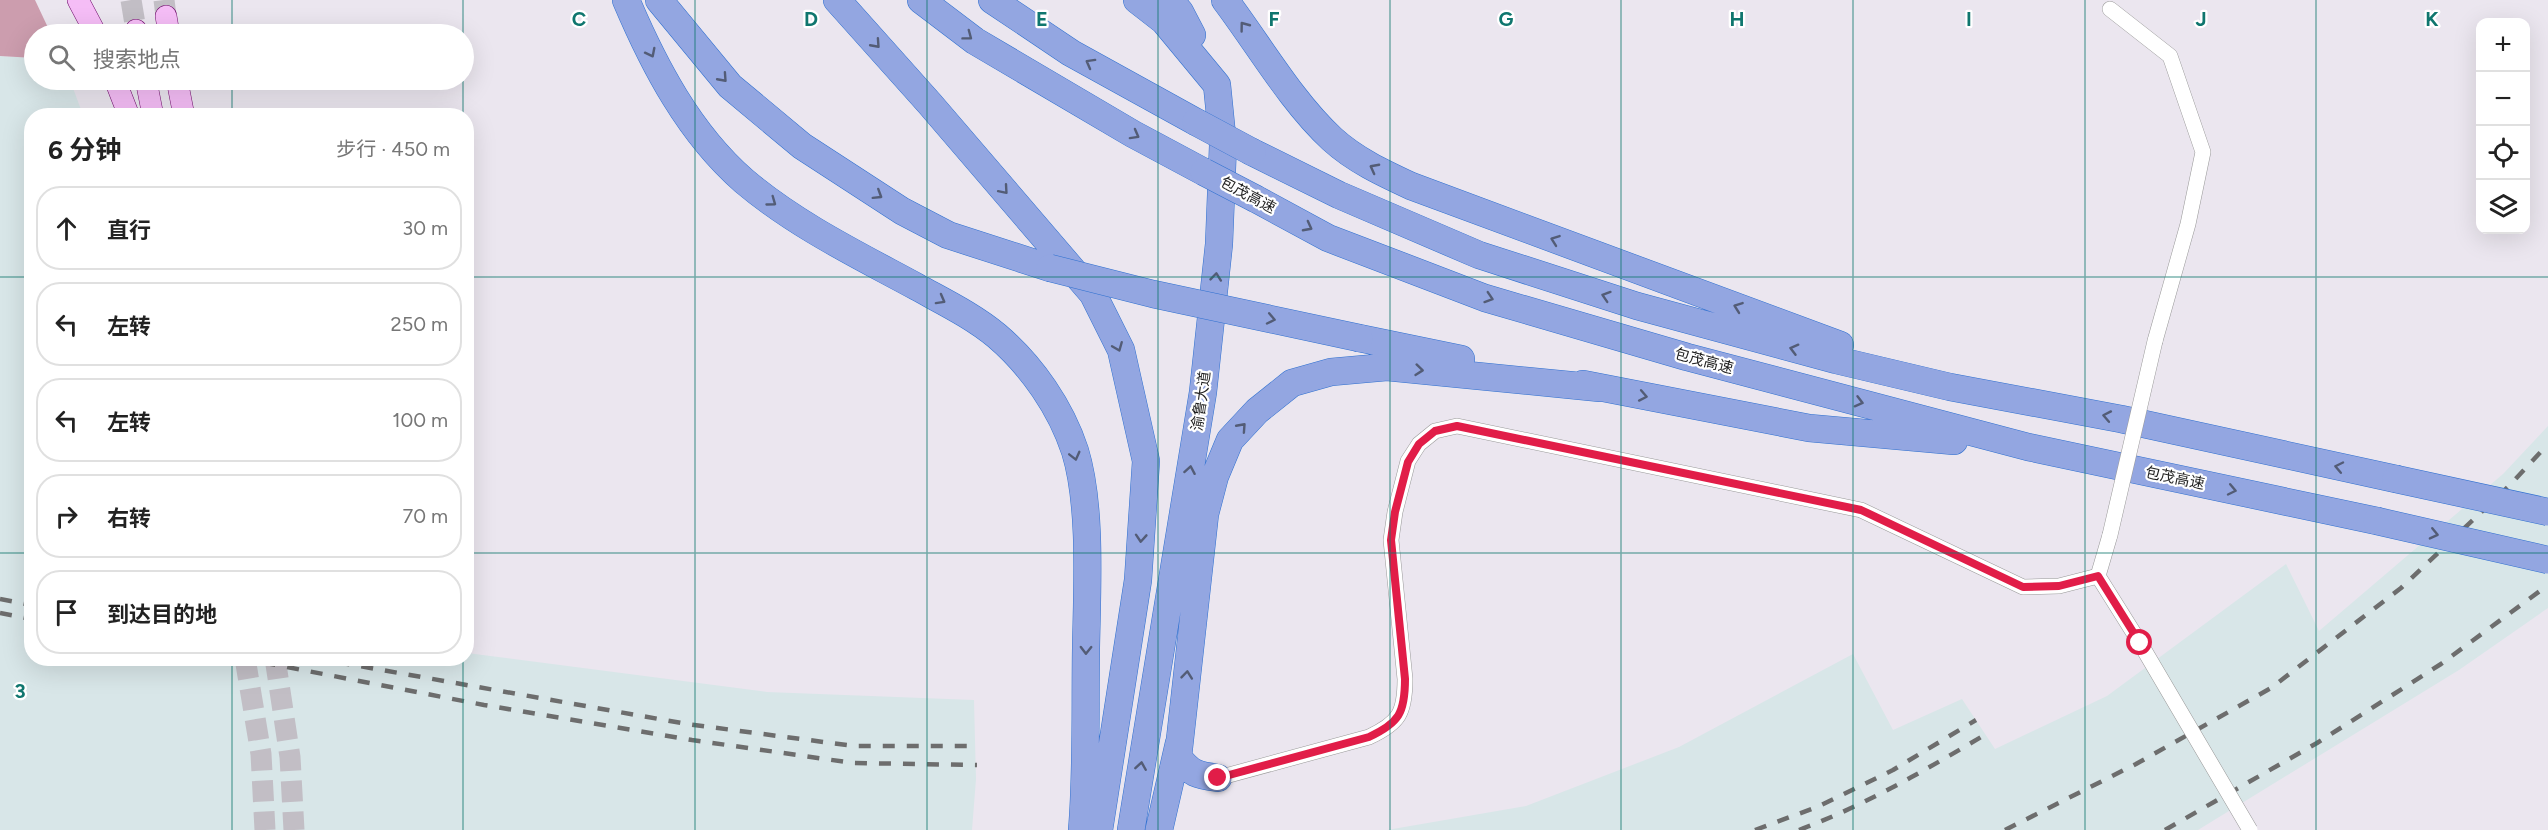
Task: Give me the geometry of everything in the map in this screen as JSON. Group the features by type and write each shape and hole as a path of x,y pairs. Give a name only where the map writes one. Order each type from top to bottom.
{"highway":[{"path":"626,0 672,93 706,142 745,182 794,218 956,309 996,336 1018,358 1053,402 1075,452 1084,512 1092,822"},
{"path":"659,0 730,86 802,146 902,211 948,234 1050,268 1153,294 1359,338 1809,428 2028,447"},
{"path":"837,0 930,104 1093,294 1120,350 1146,461 1138,580 1092,822"},
{"name":"包茂高速","path":"921,0 975,41 1133,134 1328,238 1485,297 1687,357 2028,447 2548,560"},
{"path":"992,0 1071,53 1252,152 1339,195 1479,255 1637,306 1836,360 1950,387 2121,419 2548,512"},
{"path":"1137,0 1164,21 1217,85"},
{"path":"1170,0 1180,12 1217,85"},
{"path":"1225,0 1312,117 1332,139 1372,167 1411,186 1950,387"},
{"name":"渝鲁大道","path":"1132,827 1203,392 1219,244 1223,145 1217,85"},
{"path":"1218,778 1196,775 1178,757 1205,514 1215,476 1230,440 1257,411 1292,383 1331,372 1387,367 1600,388"},
{"path":"1159,830 1181,733"},
{"path":"1166,804 1181,793 1218,778"}],"street":[{"path":"78,0 91,24"},
{"path":"2110,9 2170,56 2203,152 2188,224 2155,341 2110,535 2098,576 2250,830"},
{"path":"119,90 126,108"},
{"path":"148,90 151,108"},
{"path":"179,90 182,108"},
{"path":"1218,778 1369,737 1389,728 1401,714 1405,698 1405,679 1391,540 1395,512 1408,462 1419,444 1435,431 1457,426 1861,510 2023,587 2059,586 2098,576"}],"shaded area":[{"path":"0,0 35,0 46,24 24,24 24,57 0,56"},
{"path":"0,56 24,57 24,90 74,90 80,108 24,108 24,666 474,666 474,654 767,692 974,700 976,779 972,830 0,830"},
{"path":"2548,426 2548,608 2459,670 2198,830 1387,830 1526,806 1679,747 1853,654 1893,730 1962,699 1995,749 2107,696 2286,564 2319,631 2503,474"}],"tunnel":[{"path":"131,0 135,24"},
{"path":"164,0 166,16"},
{"path":"246,666 261,754 265,830"},
{"path":"276,666 290,757 294,830"}],"railway":[{"path":"2005,830 2136,764 2271,688 2401,588 2510,485 2548,444"},
{"path":"2165,830 2317,743 2441,664 2548,585"},
{"path":"0,599 24,604"},
{"path":"0,613 24,618"},
{"path":"282,666 484,705 692,740 853,763 977,765"},
{"path":"359,666 687,724 854,746 974,746"},
{"path":"1755,830 1817,807 1893,770 1976,720"},
{"path":"1799,830 1872,798 1988,733"}],"route":[{"path":"1218,778 1369,737 1389,728 1401,714 1405,698 1405,679 1391,540 1395,512 1408,462 1419,444 1435,431 1457,426 1861,510 2023,587 2059,586 2098,576 2140,643"}]}
